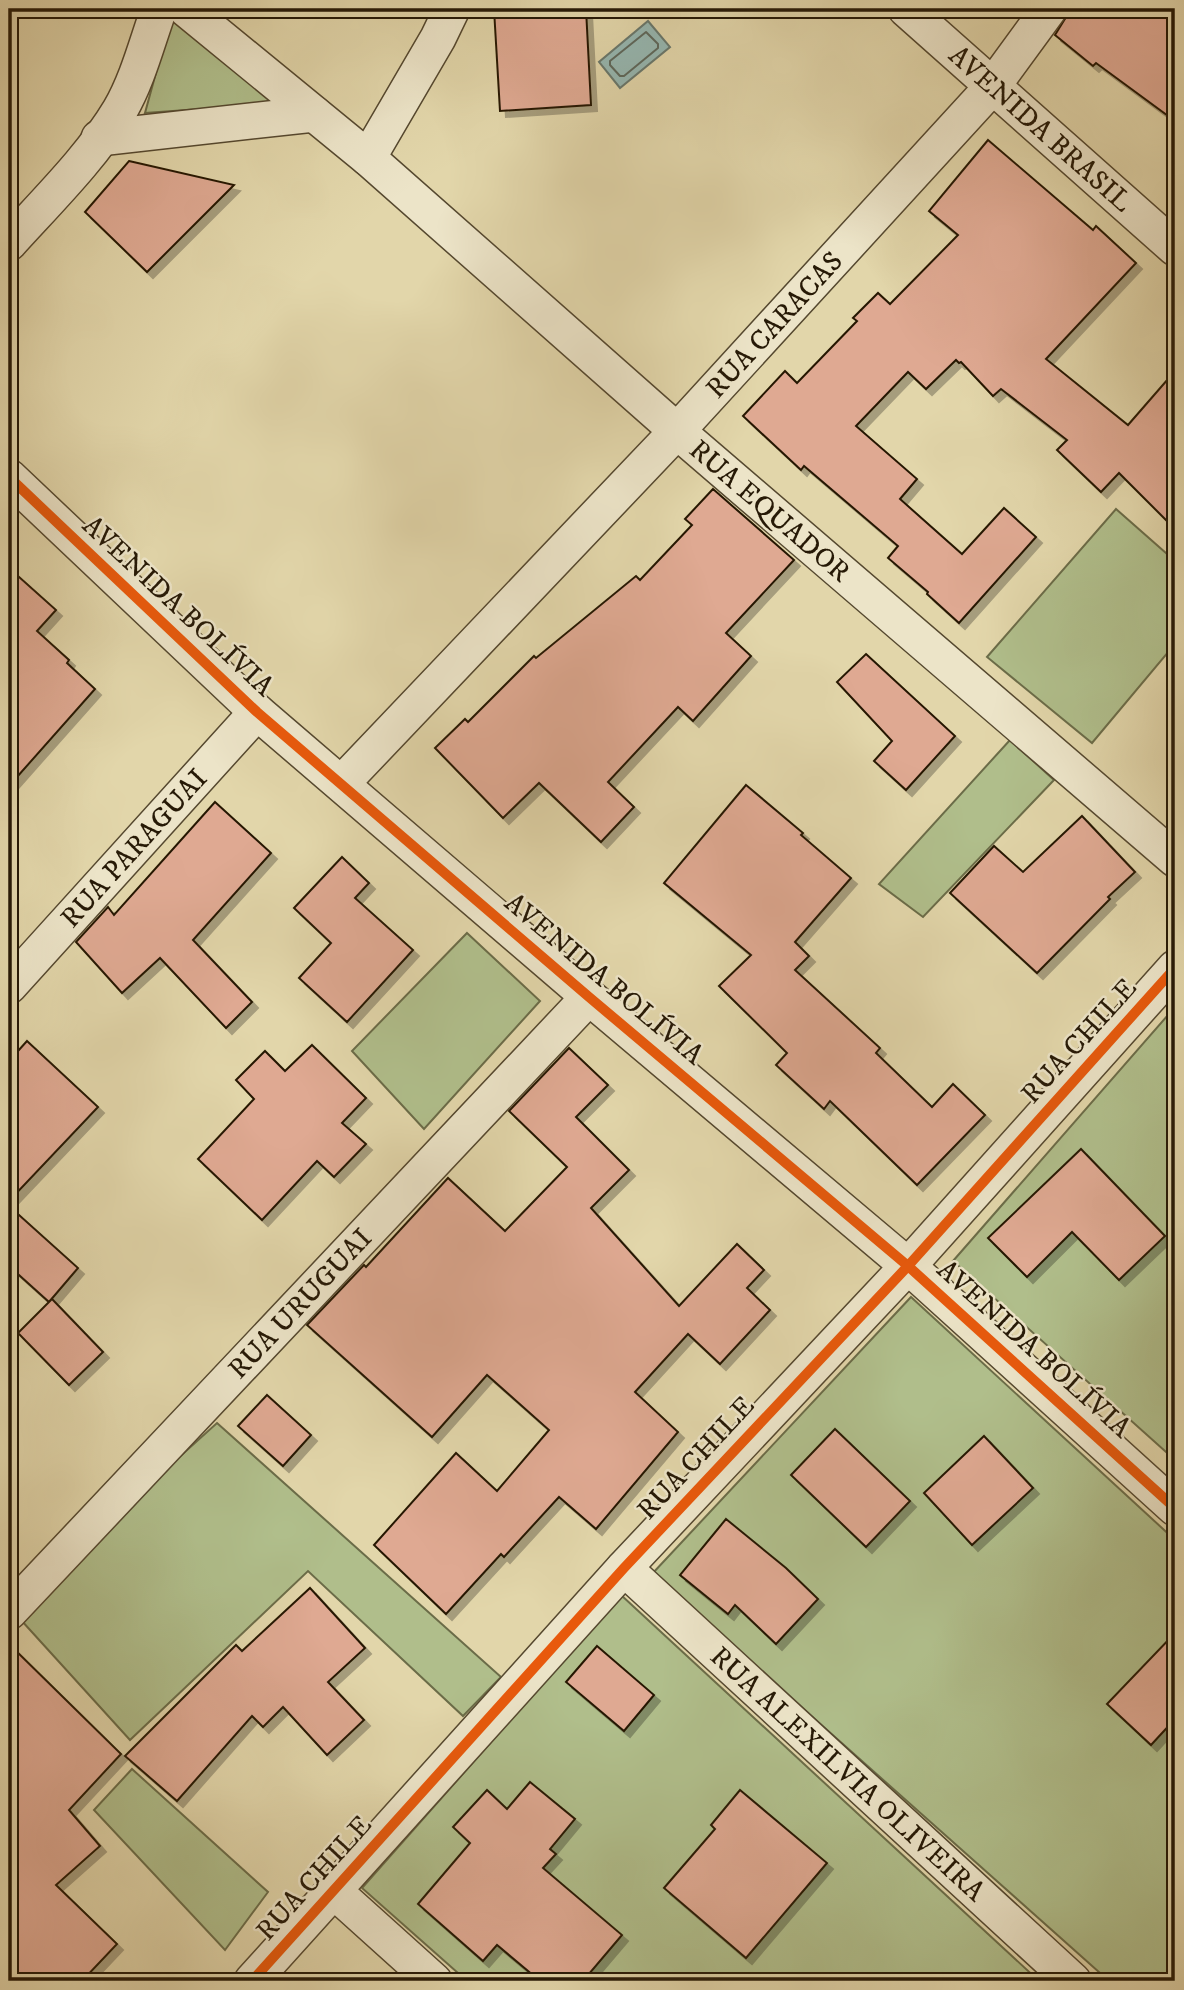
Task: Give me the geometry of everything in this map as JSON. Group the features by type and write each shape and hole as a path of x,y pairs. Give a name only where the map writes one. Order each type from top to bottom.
{"street":[{"path":"9,243 77,168 120,110 159,9"},
{"name":"RUA EQUADOR","path":"186,9 368,158 677,431 1175,859"},
{"path":"368,158 452,9"},
{"name":"AVENIDA BRASIL","path":"906,9 1175,248"},
{"name":"RUA CARACAS","path":"342,783 677,431 992,87 1049,9"},
{"path":"99,138 314,114"},
{"name":"AVENIDA BOLÍVIA","path":"9,477 257,712 908,1266 1175,1508"},
{"name":"RUA PARAGUAI","path":"9,986 257,712"},
{"name":"RUA CHILE","path":"252,1981 624,1568 908,1266 1175,968"},
{"name":"RUA URUGUAI","path":"9,1612 589,997"},
{"name":"RUA ALEXILVIA OLIVEIRA","path":"624,1568 1073,1981"},
{"path":"334,1891 434,1981"}],"green space":[{"path":"172,14 282,103 145,113"},
{"path":"1116,509 1175,561 1175,644 1092,743 987,657"},
{"path":"1010,740 1054,780 923,917 879,884"},
{"path":"467,933 540,1001 424,1129 352,1051"},
{"path":"1175,1007 1175,1460 953,1261"},
{"path":"911,1297 1175,1540 1175,1981 1109,1981 652,1574"},
{"path":"217,1423 501,1677 463,1716 308,1571 130,1740 11,1609"},
{"path":"621,1595 1039,1981 467,1981 362,1888"},
{"path":"132,1769 268,1892 225,1950 94,1810"}],"water":[{"path":"648,21 670,47 620,88 599,62"}],"building":[{"path":"494,9 586,9 591,105 500,111"},
{"path":"1071,9 1175,9 1175,121 1096,63 1093,66 1055,35"},
{"path":"988,140 1093,230 1096,226 1136,263 1046,359 1128,425 1175,371 1175,529 1119,473 1101,492 1057,450 1067,440 1001,389 993,396 961,362 956,360 926,389 908,372 856,426 917,479 900,499 962,554 1004,508 1036,537 959,623 888,558 898,546 804,466 801,470 743,416 785,371 797,383 857,321 853,318 878,293 890,304 958,235 929,211"},
{"path":"129,161 234,185 147,272 85,212"},
{"path":"713,489 794,560 726,633 751,656 693,721 678,707 608,782 634,807 601,842 539,783 503,818 435,748 465,719 468,722 534,656 536,658 636,576 640,580 692,525 685,519"},
{"path":"9,568 56,610 37,631 69,660 67,663 95,689 9,786"},
{"path":"866,654 955,736 906,790 874,761 892,741 837,682"},
{"path":"746,785 851,878 795,942 809,956 795,970 880,1048 876,1053 932,1107 953,1084 985,1115 917,1185 830,1101 824,1109 776,1065 787,1053 719,986 751,955 664,883"},
{"path":"215,802 271,853 193,940 252,1002 226,1028 160,958 122,993 76,942 108,907 114,915"},
{"path":"1082,816 1135,872 1037,973 950,893 994,846 1023,872"},
{"path":"342,857 369,883 355,898 413,950 347,1022 299,978 331,943 294,908"},
{"path":"27,1041 98,1107 9,1201 9,1061"},
{"path":"312,1045 366,1098 342,1123 366,1144 334,1177 317,1161 262,1220 198,1159 254,1099 236,1080 265,1051 285,1071"},
{"path":"569,1048 608,1085 576,1117 629,1170 591,1208 679,1306 737,1244 764,1270 747,1288 770,1310 720,1364 688,1334 635,1392 678,1432 596,1529 559,1497 504,1557 501,1554 446,1614 374,1545 456,1453 497,1491 549,1430 487,1375 432,1437 307,1325 364,1265 366,1267 448,1178 505,1231 567,1167 509,1111"},
{"path":"1081,1149 1165,1236 1119,1280 1072,1232 1027,1277 988,1238"},
{"path":"9,1206 78,1268 49,1302 9,1266"},
{"path":"52,1299 103,1352 69,1385 18,1333"},
{"path":"267,1395 311,1435 283,1466 238,1426"},
{"path":"835,1429 910,1501 866,1547 791,1475"},
{"path":"984,1436 1033,1488 972,1545 924,1493"},
{"path":"726,1519 786,1568 818,1599 776,1644 735,1605 728,1614 680,1575"},
{"path":"310,1588 365,1648 328,1682 364,1720 327,1755 283,1707 263,1727 252,1716 177,1801 125,1756 236,1645 242,1651"},
{"path":"1175,1633 1175,1719 1151,1745 1107,1704"},
{"path":"9,1644 121,1754 69,1810 100,1846 56,1885 117,1944 82,1981 9,1981"},
{"path":"597,1646 654,1695 624,1731 566,1682"},
{"path":"530,1782 575,1819 550,1849 556,1854 543,1868 622,1935 583,1981 540,1981 497,1945 483,1961 418,1904 470,1843 453,1827 487,1790 507,1809"},
{"path":"740,1790 827,1863 746,1958 664,1888 715,1829 711,1825"}],"cycle path":[{"path":"9,477 257,712 908,1266 1175,1508"},
{"path":"252,1981 624,1568 908,1266 1175,968"}]}
